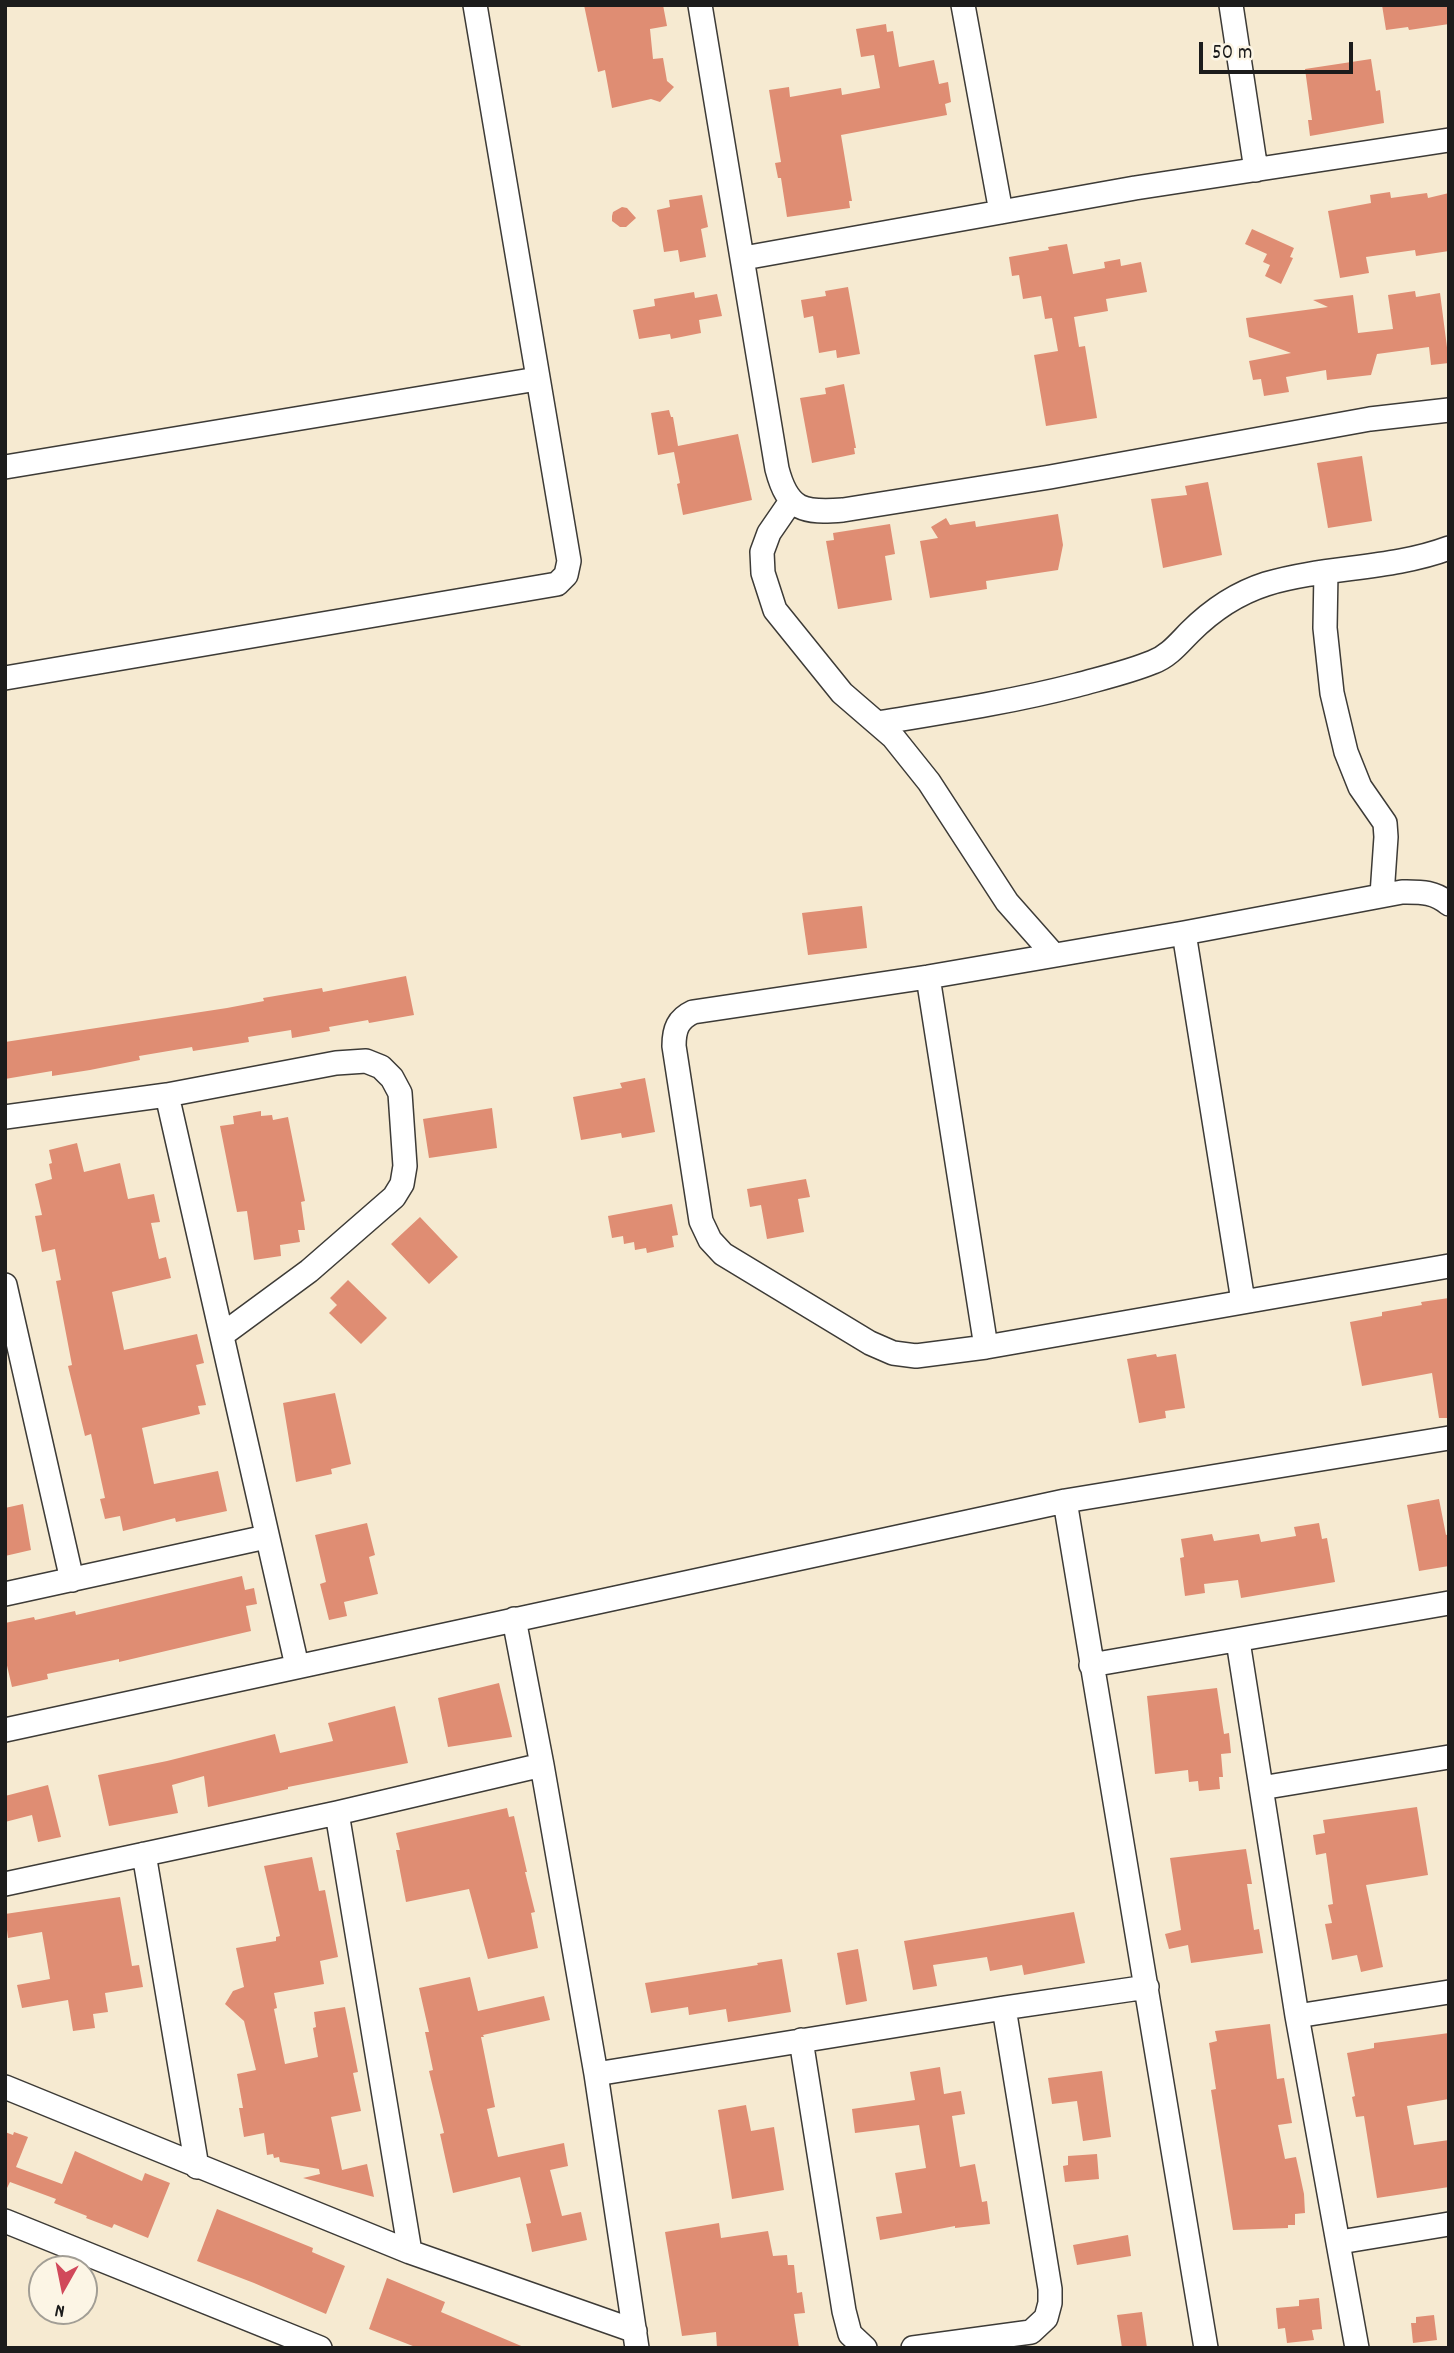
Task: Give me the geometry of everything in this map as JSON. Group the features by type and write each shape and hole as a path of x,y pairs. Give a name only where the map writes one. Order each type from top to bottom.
{"street":[{"path":"5,678 557,584 566,575 569,561 475,5"},
{"path":"700,5 777,469 782,488 791,501 802,509 817,512 843,510 1063,475 1370,419 1449,410"},
{"path":"963,5 1000,212"},
{"path":"1231,5 1256,170"},
{"path":"744,258 869,233 1135,188 1449,140"},
{"path":"5,467 537,379"},
{"path":"791,501 769,533 762,552 763,573 775,610 842,693 893,737 929,782 1007,902 1053,954"},
{"path":"878,723 1013,701 1114,675 1156,661 1236,597 1266,584 1421,558 1449,548"},
{"path":"1326,572 1325,628 1332,693 1346,752 1360,787 1385,823 1382,895"},
{"path":"1449,904 1440,896 1425,892 1382,895 1184,933 928,977 693,1012 684,1016 674,1032 701,1221 710,1240 723,1254 870,1343 893,1353 916,1356 986,1347 1449,1266"},
{"path":"1184,933 1243,1301"},
{"path":"928,977 986,1347"},
{"path":"5,1117 167,1095 335,1063 366,1061 382,1067 400,1093 405,1166 402,1184 394,1198 309,1271 222,1335"},
{"path":"167,1095 297,1666"},
{"path":"5,1285 72,1580"},
{"path":"5,1730 1065,1501 1449,1438"},
{"path":"1065,1501 1206,2348"},
{"path":"5,1594 266,1537"},
{"path":"1091,1665 1449,1603"},
{"path":"5,2087 197,2167 636,2340 596,2074 542,1765 513,1619"},
{"path":"1238,1641 1297,2016 1340,2242 1357,2348"},
{"path":"1261,1788 1449,1757"},
{"path":"5,1884 337,1813 542,1765"},
{"path":"337,1813 410,2252"},
{"path":"144,1854 197,2167"},
{"path":"596,2074 1147,1987"},
{"path":"1297,2016 1449,1992"},
{"path":"913,2348 1031,2332 1046,2318 1050,2289 1004,2008"},
{"path":"802,2040 844,2311 850,2334 865,2348"},
{"path":"5,2221 320,2348"},
{"path":"1340,2242 1449,2224"}],"building":[{"path":"584,5 663,5 667,26 650,29 653,59 663,58 667,81 674,87 660,102 651,99 612,108 605,70 598,72"},
{"path":"1382,5 1449,5 1449,24 1409,30 1408,27 1386,30"},
{"path":"886,24 887,32 893,31 899,67 934,60 939,84 948,82 951,102 945,104 947,115 841,135 852,201 849,201 850,208 787,217 781,178 778,178 775,163 781,162 769,90 789,87 790,97 841,88 842,95 880,88 874,55 861,57 856,29"},
{"path":"1371,59 1376,91 1380,90 1384,123 1310,136 1308,120 1312,120 1305,69"},
{"path":"1390,192 1391,198 1427,193 1428,198 1449,193 1449,251 1416,256 1415,250 1366,257 1369,273 1340,278 1328,211 1371,203 1370,195"},
{"path":"702,195 708,227 701,229 706,257 680,262 678,250 664,252 657,210 670,207 669,200"},
{"path":"622,207 627,208 636,218 626,227 620,227 612,221 613,212"},
{"path":"1252,229 1294,248 1290,257 1293,258 1281,284 1265,276 1270,265 1263,262 1267,254 1245,244"},
{"path":"1067,244 1073,274 1105,268 1104,262 1120,259 1121,266 1141,262 1147,292 1106,299 1108,311 1074,317 1079,347 1085,346 1097,418 1046,426 1034,355 1058,351 1052,318 1045,319 1041,296 1023,299 1019,275 1012,276 1009,257"},
{"path":"848,287 860,354 837,358 836,350 819,353 813,316 804,318 801,300 826,296 825,291"},
{"path":"1415,291 1416,297 1440,293 1449,363 1431,365 1429,347 1377,354 1371,375 1327,380 1326,370 1286,377 1289,392 1264,396 1261,379 1253,380 1249,361 1291,353 1249,337 1246,318 1328,307 1313,300 1353,295 1358,333 1393,329 1388,295"},
{"path":"694,292 695,298 717,294 722,316 699,320 701,333 671,339 670,334 639,339 633,310 655,306 654,299"},
{"path":"844,384 855,454 812,463 800,398 826,394 825,388"},
{"path":"669,410 673,417 678,446 738,434 752,500 683,515 674,452 658,455 651,413"},
{"path":"1362,456 1372,521 1328,528 1317,463"},
{"path":"1208,482 1222,555 1163,568 1151,499 1187,495 1185,486"},
{"path":"1058,514 1063,545 1058,570 986,581 987,589 930,598 920,541 938,538 931,527 946,518 950,525 975,521 976,527"},
{"path":"890,524 895,554 885,556 892,600 838,609 826,541 834,540 833,533"},
{"path":"862,906 867,948 808,955 802,913"},
{"path":"406,976 414,1015 329,1027 330,1031 292,1038 291,1030 248,1037 249,1042 193,1051 192,1047 139,1056 140,1060 52,1076 52,1071 5,1079 5,1042 227,1008 264,1001 263,998 322,988 323,992"},
{"path":"645,1078 655,1132 622,1138 621,1133 581,1140 573,1097 622,1088 620,1083"},
{"path":"492,1108 497,1148 429,1158 423,1119"},
{"path":"261,1111 261,1116 272,1115 273,1120 288,1117 305,1201 301,1202 305,1230 298,1230 300,1242 280,1245 281,1256 254,1260 247,1211 237,1212 220,1126 234,1124 233,1116"},
{"path":"77,1143 84,1172 120,1163 128,1199 154,1194 160,1222 151,1223 159,1259 166,1257 171,1278 112,1292 124,1350 197,1334 204,1363 196,1365 206,1405 198,1406 200,1414 142,1428 154,1484 218,1471 227,1511 176,1522 175,1518 123,1531 120,1516 105,1519 100,1499 105,1498 91,1434 85,1436 68,1366 72,1365 56,1281 61,1280 55,1249 42,1252 35,1216 42,1215 35,1184 52,1179 49,1150"},
{"path":"806,1179 810,1197 798,1199 804,1232 767,1239 761,1205 750,1207 747,1189"},
{"path":"672,1204 678,1235 672,1236 674,1247 647,1253 646,1248 635,1250 634,1242 624,1244 623,1236 612,1238 608,1216"},
{"path":"420,1217 458,1257 429,1284 391,1244"},
{"path":"348,1280 387,1318 361,1344 329,1313 337,1305 330,1298"},
{"path":"1449,1298 1449,1418 1439,1418 1432,1373 1362,1386 1350,1322 1382,1316 1382,1312 1422,1305 1421,1302"},
{"path":"1156,1354 1157,1357 1176,1354 1185,1408 1165,1411 1166,1418 1139,1423 1127,1359"},
{"path":"335,1393 351,1464 331,1469 332,1474 296,1482 283,1403"},
{"path":"1439,1499 1446,1535 1449,1534 1449,1566 1419,1571 1407,1505"},
{"path":"23,1504 31,1550 5,1556 5,1508"},
{"path":"367,1523 375,1555 369,1557 378,1594 344,1602 347,1616 329,1620 320,1584 326,1582 315,1535"},
{"path":"1319,1523 1322,1539 1327,1538 1335,1582 1241,1598 1238,1580 1204,1584 1205,1593 1185,1596 1180,1558 1184,1557 1181,1539 1212,1534 1214,1541 1259,1534 1261,1542 1296,1536 1294,1527"},
{"path":"242,1576 245,1590 254,1588 257,1604 246,1606 251,1631 119,1662 119,1659 47,1674 48,1679 12,1687 5,1657 5,1623 34,1617 35,1620 75,1611 76,1615"},
{"path":"499,1683 512,1737 448,1747 438,1698"},
{"path":"1217,1688 1224,1734 1229,1733 1231,1753 1221,1754 1223,1777 1219,1777 1220,1789 1199,1791 1198,1781 1189,1782 1188,1770 1155,1774 1147,1696"},
{"path":"395,1706 408,1763 288,1787 208,1807 204,1776 172,1785 178,1813 109,1826 98,1775 275,1734 280,1753 333,1741 328,1723"},
{"path":"48,1785 61,1837 38,1842 32,1815 5,1822 5,1796"},
{"path":"1417,1807 1428,1875 1366,1885 1383,1967 1361,1972 1357,1955 1332,1960 1325,1924 1332,1923 1328,1905 1333,1904 1326,1853 1316,1855 1313,1835 1325,1833 1323,1820"},
{"path":"507,1808 509,1817 514,1816 527,1872 535,1912 531,1913 538,1948 488,1959 469,1889 406,1902 396,1850 400,1850 396,1833"},
{"path":"1246,1849 1252,1884 1247,1884 1254,1930 1259,1929 1263,1953 1191,1963 1188,1945 1169,1949 1165,1934 1181,1930 1170,1858"},
{"path":"312,1857 319,1891 325,1890 338,1957 320,1961 324,1984 274,1993 277,2008 274,2009 285,2064 318,2057 313,2028 316,2027 314,2012 345,2007 358,2072 353,2073 361,2111 331,2117 342,2170 367,2164 374,2197 303,2178 320,2174 319,2169 280,2162 279,2157 267,2155 264,2133 244,2137 239,2108 243,2108 237,2074 256,2070 244,2021 225,2004 233,1991 244,1987 236,1948 276,1941 276,1937 280,1936 264,1866"},
{"path":"120,1897 132,1966 139,1965 143,1987 105,1993 108,2012 93,2014 95,2028 73,2031 68,2000 22,2008 17,1985 50,1979 42,1932 8,1938 5,1914"},
{"path":"1074,1912 1085,1963 1024,1975 1022,1965 990,1971 987,1957 933,1965 937,1986 913,1990 904,1941"},
{"path":"858,1949 867,2001 846,2005 837,1953"},
{"path":"782,1959 791,2012 728,2022 726,2009 689,2015 688,2007 651,2013 645,1983"},
{"path":"470,1977 478,2011 544,1996 550,2020 481,2037 495,2107 487,2109 498,2157 564,2143 568,2166 550,2170 562,2216 581,2212 587,2240 532,2252 526,2224 531,2223 520,2177 453,2193 440,2134 444,2133 429,2071 433,2070 425,2032 429,2032 419,1988"},
{"path":"1270,2024 1277,2079 1284,2078 1292,2123 1278,2125 1285,2159 1296,2157 1305,2213 1295,2214 1295,2225 1288,2225 1288,2228 1233,2230 1211,2090 1216,2089 1209,2043 1217,2041 1215,2031"},
{"path":"1449,2033 1449,2099 1407,2106 1414,2145 1449,2140 1449,2187 1377,2198 1364,2116 1356,2117 1347,2053 1374,2048 1374,2043"},
{"path":"940,2067 944,2094 961,2091 965,2114 952,2116 960,2167 975,2164 982,2202 987,2201 990,2224 955,2226 880,2240 876,2217 902,2213 895,2173 926,2168 919,2125 855,2133 852,2109 915,2100 910,2072"},
{"path":"1102,2071 1111,2137 1083,2141 1077,2101 1052,2104 1048,2078"},
{"path":"746,2105 751,2131 774,2127 784,2190 732,2199 718,2110"},
{"path":"5,2132 28,2137 16,2167 62,2184 75,2151 142,2181 145,2173 170,2183 148,2238 114,2224 112,2228 86,2218 87,2216 54,2203 56,2199 10,2182 5,2192"},
{"path":"1097,2154 1099,2179 1065,2182 1063,2166 1068,2165 1068,2156"},
{"path":"217,2209 313,2248 312,2252 345,2266 326,2314 197,2261"},
{"path":"719,2223 721,2238 768,2231 773,2256 787,2255 788,2265 794,2265 797,2293 802,2292 805,2313 794,2314 799,2348 717,2348 716,2332 682,2336 665,2232"},
{"path":"1128,2235 1131,2256 1077,2265 1073,2245"},
{"path":"387,2278 445,2302 441,2312 526,2348 418,2348 369,2329"},
{"path":"1319,2298 1322,2329 1312,2330 1314,2340 1287,2343 1285,2328 1278,2329 1276,2308 1299,2306 1299,2300"},
{"path":"1142,2312 1147,2348 1122,2348 1117,2315"},
{"path":"1434,2315 1437,2340 1413,2343 1411,2323 1416,2323 1416,2317"}]}
